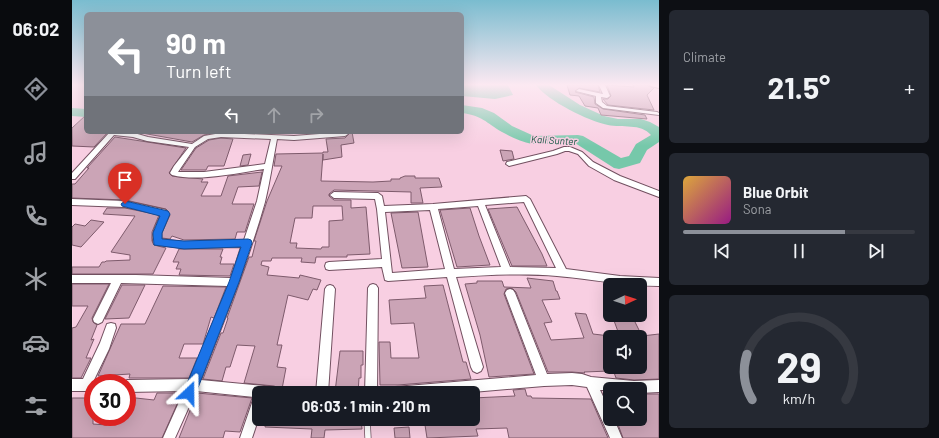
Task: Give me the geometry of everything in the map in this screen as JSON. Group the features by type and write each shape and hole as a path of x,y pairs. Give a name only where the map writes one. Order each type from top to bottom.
{"street":[{"path":"603,105 657,114"},
{"path":"72,177 111,134"},
{"path":"123,134 193,146"},
{"path":"269,166 206,174 179,175 174,173 193,146 203,138 221,135 294,138 346,134"},
{"path":"169,438 193,386 248,243 261,201 274,138"},
{"path":"509,164 555,153 564,149 570,149 580,153 591,164 617,178 659,194"},
{"path":"334,195 378,196 381,209 388,277 450,272 507,270 563,273 643,283 659,282"},
{"path":"381,209 481,204 525,198 563,273"},
{"path":"72,202 125,204 163,212 165,214 158,233 157,242 184,245 248,243"},
{"path":"481,204 507,270"},
{"path":"433,207 477,367"},
{"path":"329,266 387,263"},
{"path":"72,279 234,282"},
{"path":"98,319 118,279"},
{"path":"323,386 330,288"},
{"path":"371,386 373,288"},
{"path":"510,293 544,380"},
{"path":"94,374 111,328"},
{"path":"475,386 572,379 591,383 634,387 659,386"},
{"path":"591,383 616,438"},
{"path":"72,385 84,385"},
{"path":"136,386 193,386 252,392"},
{"path":"246,438 252,420"}],"lane":[{"path":"367,426 368,438"}],"building":[{"path":"597,105 603,109 645,115 647,119 601,115 598,108 585,106"},
{"path":"612,105 652,105 654,110"},
{"path":"84,117 84,134 106,134 94,147 72,146 72,128"},
{"path":"147,134 209,134 192,142"},
{"path":"349,134 352,134 354,143 341,145 342,157 323,160 323,154 321,181 373,182 391,181 391,179 400,179 405,176 415,176 415,178 439,178 442,187 420,188 423,203 411,203 411,192 334,190 329,194 329,196 334,200 351,200 351,208 366,207 370,254 347,255 347,257 316,257 315,263 301,262 302,258 272,258 271,261 262,261 261,265 269,267 267,275 299,278 300,275 321,280 317,290 313,289 308,300 288,295 277,345 282,345 277,367 286,368 283,386 244,383 255,346 237,345 230,367 226,367 222,381 203,379 221,333 223,333 249,257 252,257 256,241 254,241 267,201 282,166 274,166 276,154 328,152 326,139 345,138","holes":["313,206 342,206 343,220 329,221 329,247 322,247 321,249 296,248 297,243 290,243 295,218 312,218"]},
{"path":"115,137 186,148 169,173 172,176 203,179 201,182 208,182 201,196 221,196 228,176 262,172 259,186 238,187 232,204 254,204 245,232 237,232 235,239 184,240 172,236 170,239 162,238 162,233 170,215 166,209 125,200 72,198 72,184 75,184 89,168 87,168"},
{"path":"221,138 233,139 224,166 208,166 206,170 181,170 196,148 209,140"},
{"path":"500,150 512,151 514,159 503,161"},
{"path":"251,154 248,165 240,166 243,155"},
{"path":"517,207 547,266 512,266 488,209"},
{"path":"107,208 125,208 159,215 152,232 152,241 154,245 166,248 153,274 72,274 72,267 99,267 102,262 106,261 130,260 130,255 111,252 135,216 103,214"},
{"path":"470,208 490,265 457,267 440,210"},
{"path":"418,212 428,267 402,268 391,213"},
{"path":"91,220 104,222 81,247 72,245 72,227 75,224 85,226"},
{"path":"179,249 223,249 220,257 222,257 220,264 234,264 230,276 179,275 181,269 176,269 179,262 173,262"},
{"path":"527,278 553,281 557,291 560,299 542,300 552,322 544,323 551,340 584,338 575,313 586,314 593,334 603,335 603,371 584,372 585,373 548,372 516,292 510,288 506,289 504,294 534,374 489,377 480,335 465,284 477,283 477,281 502,281 504,287 531,288"},
{"path":"72,284 109,284 92,318 93,322 97,325 91,340 94,339 86,358 91,358 81,378 72,378 72,328 76,327 88,306 72,306"},
{"path":"122,285 145,285 129,318 105,319"},
{"path":"443,285 463,362 466,362 471,379 380,385 379,342 390,342 391,358 419,358 414,323 391,324 389,300 426,298 424,286"},
{"path":"163,286 226,287 214,318 211,317 203,344 184,344 179,358 197,358 189,378 136,378 136,374 99,374 121,324 145,324"},
{"path":"614,322 635,322 639,330 617,330"},
{"path":"659,334 659,379 634,380 616,378 615,374 647,374 647,335"},
{"path":"340,351 363,351 363,365 361,365 361,378 359,378 358,386 336,386"},
{"path":"525,389 527,396 531,396 532,398 591,399 608,438 509,438 507,428 476,429 478,436 427,438 425,426 480,426 480,398 515,396 513,390"},
{"path":"157,393 182,393 162,438 72,438 72,398 84,398 84,426 136,426 136,398 154,400"},
{"path":"197,393 252,398 240,432 225,431 223,438 179,438"},
{"path":"647,394 659,394 659,438 623,438 619,426 647,426"},
{"path":"362,426 362,429 325,430 324,438 311,438 312,429 265,427"},
{"path":"409,427 410,438 395,438 394,428"}],"waterway":[{"name":"Kali Sunter","path":"571,105 602,120 646,125 655,130 659,136"},
{"name":"Kali Sunter","path":"464,109 477,111 489,116 507,129 532,140 578,139 619,164 635,160 641,147 659,136"},
{"name":"Kali Sunter","path":"72,112 84,113"}],"route":[{"path":"125,204 163,212 165,214 156,239 157,242 184,245 248,243 234,282 189,393"}]}
